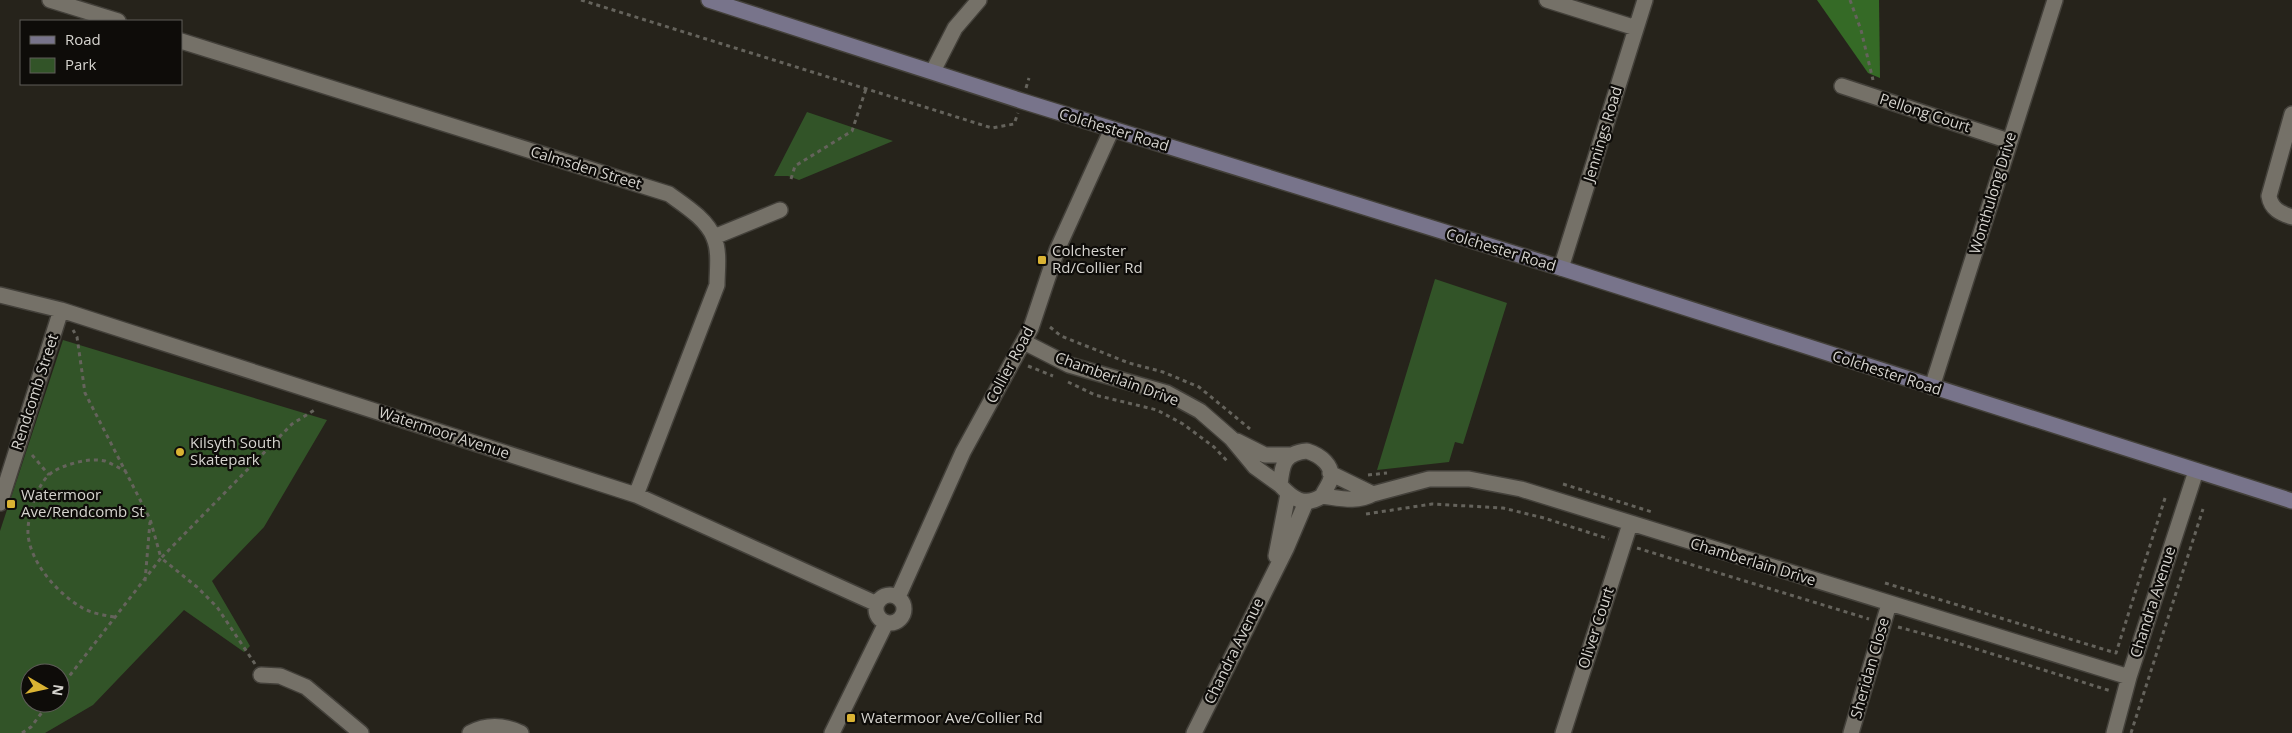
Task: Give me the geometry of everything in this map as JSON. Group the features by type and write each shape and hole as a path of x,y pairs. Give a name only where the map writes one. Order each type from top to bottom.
{"main road":[{"name":"Colchester Road","path":"709,0 1112,129 1561,268 2292,501"}],"street":[{"path":"50,0 115,20"},
{"path":"933,71 955,28 979,0"},
{"path":"1546,0 1636,28"},
{"name":"Jennings Road","path":"1561,268 1646,0"},
{"name":"Wonthulong Drive","path":"1932,387 2055,0"},
{"name":"Calmsden Street","path":"182,41 669,194 695,212 714,237 718,260 717,285 636,495"},
{"name":"Pellong Court","path":"1842,86 2009,141"},
{"path":"2292,114 2269,196 2270,204 2276,210 2292,217"},
{"name":"Collier Road","path":"898,597 963,452 1031,328 1057,250 1112,129"},
{"path":"714,237 780,210"},
{"name":"Watermoor Avenue","path":"0,295 62,310 636,495 877,604"},
{"name":"Rendcomb Street","path":"0,502 62,310"},
{"name":"Chamberlain Drive","path":"1024,342 1069,364 1167,393 1200,411 1231,438 1255,467 1284,490"},
{"name":"Chamberlain Drive","path":"1231,438 1265,455 1291,455"},
{"path":"1307,452 1315,453 1327,464 1330,481 1322,496 1306,502 1300,501 1284,490 1282,468 1291,455 1307,452"},
{"name":"Chandra Avenue","path":"2114,733 2129,677 2196,471"},
{"path":"1330,473 1373,494"},
{"name":"Chamberlain Drive","path":"1322,496 1350,500 1366,498 1373,494 1429,479 1469,479 1521,489 2129,677"},
{"name":"Chandra Avenue","path":"1274,570 1284,490"},
{"name":"Chandra Avenue","path":"1194,733 1286,549 1306,502"},
{"name":"Oliver Court","path":"1563,733 1630,524"},
{"path":"888,595 898,597 903,602 905,608 904,615 893,624 886,623 876,613 877,604 888,595"},
{"name":"Sheridan Close","path":"1851,733 1889,604"},
{"path":"832,733 886,623"},
{"path":"261,675 280,676 306,687 361,733"},
{"path":"470,733 481,728 495,726 511,728 521,733"}],"path":[{"path":"581,0 992,128 1014,124"},
{"path":"1850,0 1861,30 1878,98"},
{"path":"791,179 795,166 852,131 866,89"},
{"path":"62,310 77,337 85,393 150,519 161,558 197,587 217,607 242,641 261,675"},
{"path":"1050,327 1061,336 1121,360 1163,372 1199,387 1252,430"},
{"path":"1028,366 1055,377"},
{"path":"1064,380 1095,395 1156,410 1184,424 1214,447 1232,465"},
{"path":"70,675 161,558 292,424 333,396"},
{"path":"32,455 49,475"},
{"path":"114,617 82,608 68,598 47,576 33,553 28,534 30,513 38,493 49,475 63,466 88,460 104,461 126,471"},
{"path":"1359,473 1367,475 1394,472"},
{"path":"1559,483 1661,514"},
{"path":"1875,580 2116,653 2166,495"},
{"path":"1359,514 1375,514 1432,504 1503,508 1544,518 1746,583 1869,619"},
{"path":"2131,733 2203,509"},
{"path":"144,582 150,519"},
{"path":"1898,627 1954,642 2111,691"},
{"path":"22,733 31,727 42,713"}],"green space":[{"path":"1817,0 1879,0 1880,78 1868,73"},
{"path":"807,112 893,141 799,180 788,176 774,176"},
{"path":"1435,279 1507,303 1463,444 1455,442 1449,462 1377,470"},
{"path":"63,340 327,420 264,527 212,581 250,646 244,652 184,610 93,705 45,733 0,733 0,531"}],"place":[{"name":"Colchester Rd/Collier Rd","path":"1042,260"},
{"name":"Kilsyth South Skatepark","path":"180,452"},
{"name":"Watermoor Ave/Rendcomb St","path":"11,504"},
{"name":"Watermoor Ave/Collier Rd","path":"851,718"}]}
